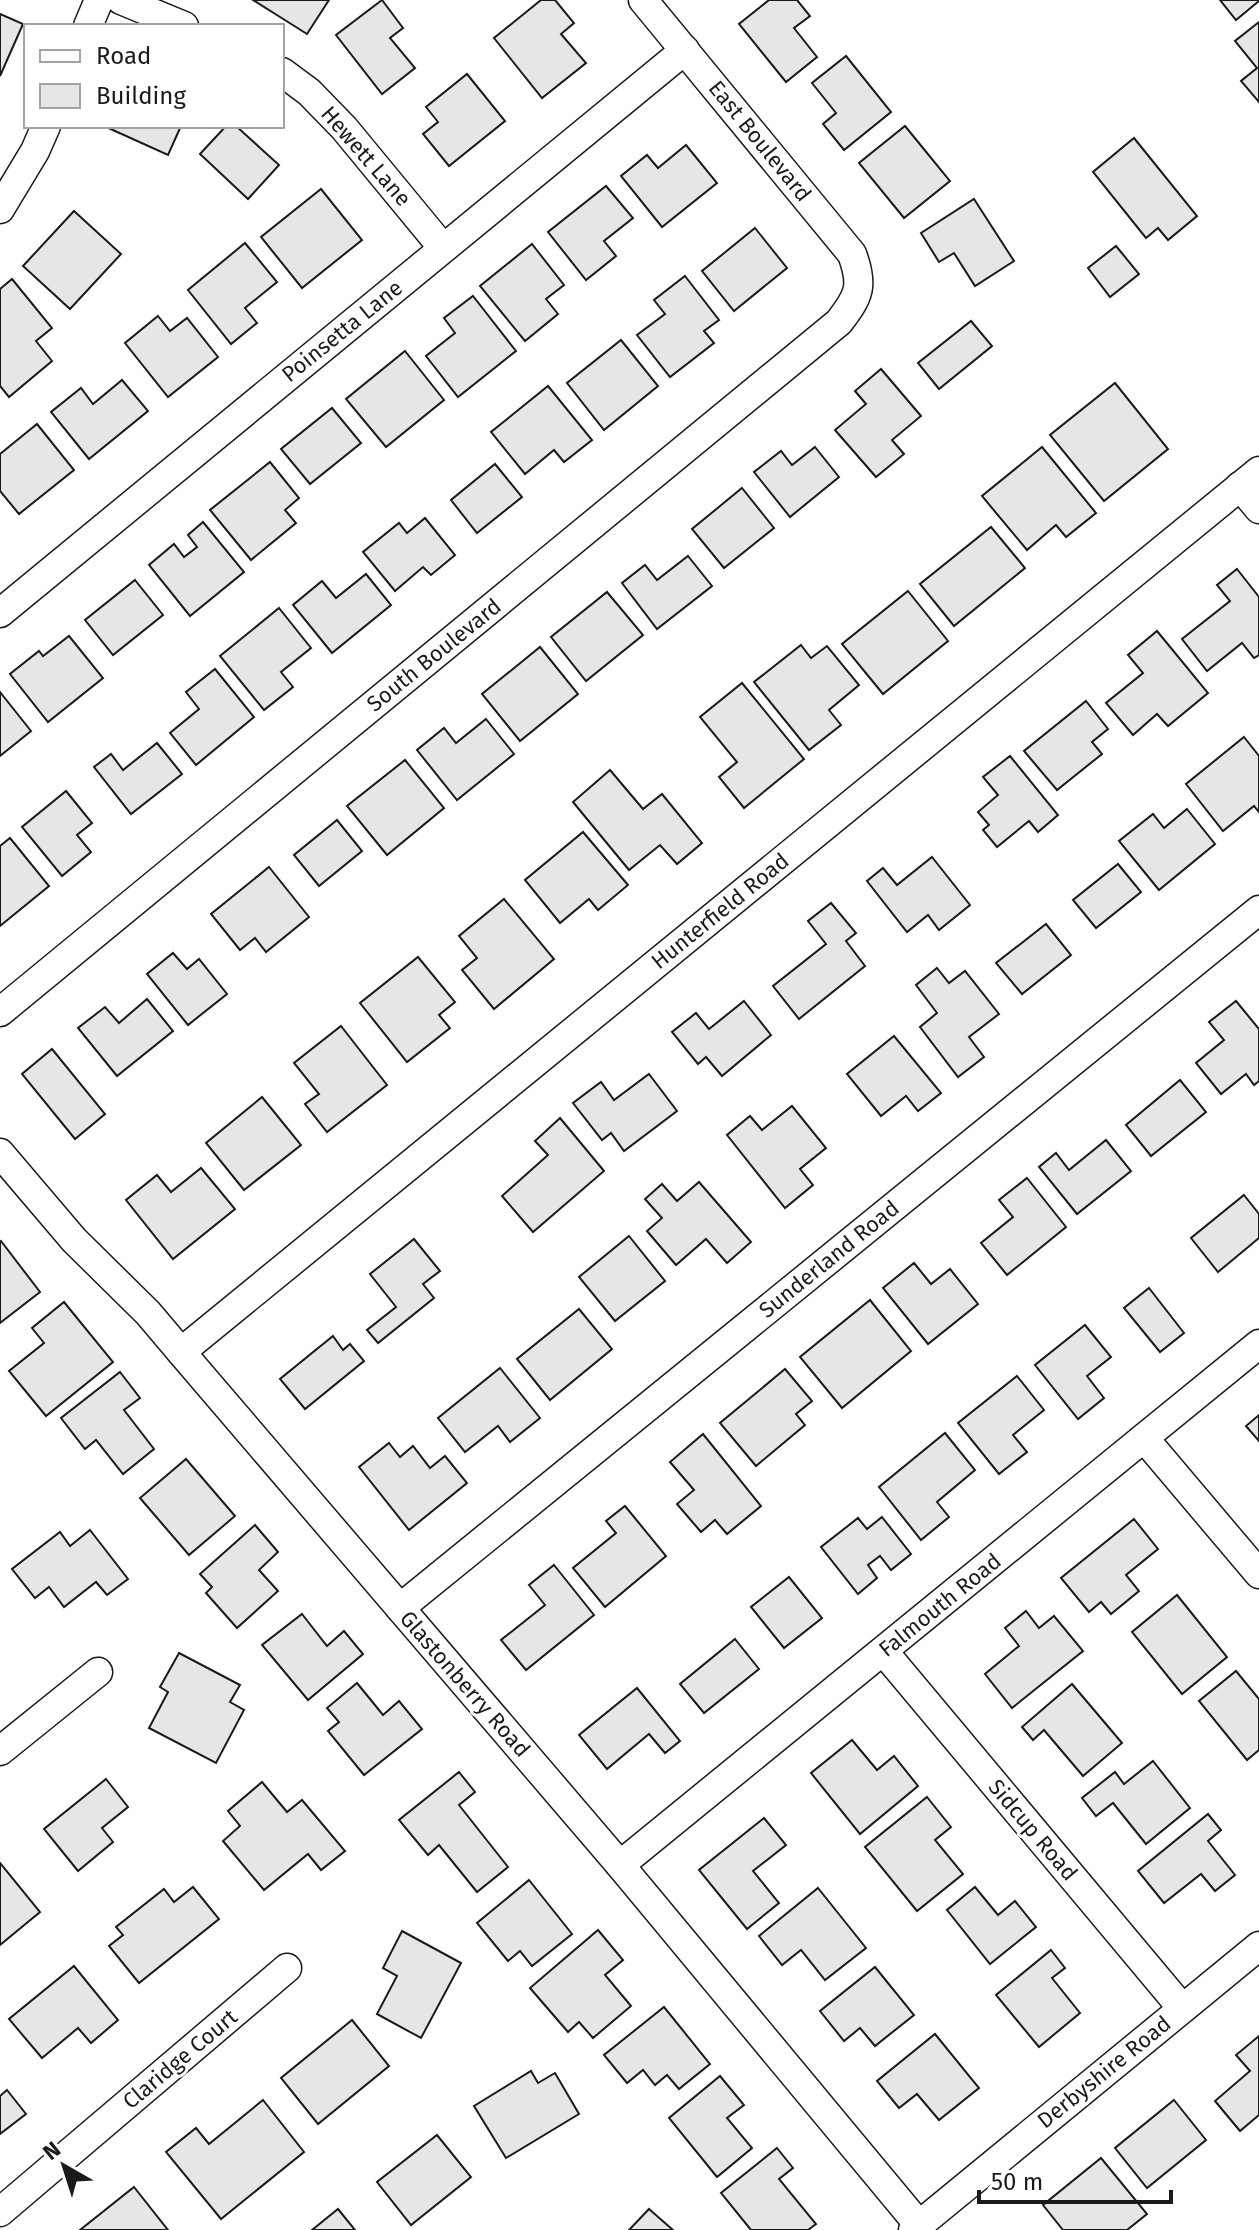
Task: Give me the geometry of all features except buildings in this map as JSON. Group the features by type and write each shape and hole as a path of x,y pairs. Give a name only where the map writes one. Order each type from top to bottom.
{"street":[{"path":"89,24 99,0"},
{"path":"121,0 179,24"},
{"name":"East Boulevard","path":"643,0 852,254 859,273 860,290"},
{"name":"Poinsetta Lane","path":"0,613 685,50"},
{"name":"Hewett Lane","path":"284,73 309,92 344,128 443,248"},
{"path":"0,209 45,128"},
{"name":"South Boulevard","path":"0,1012 839,322 860,290"},
{"path":"1250,479 1259,509"},
{"name":"Hunterfield Road","path":"181,1352 1250,479"},
{"name":"Sunderland Road","path":"400,1608 1259,910"},
{"name":"Glastonberry Road","path":"0,1153 74,1240 148,1313 620,1865 916,2228"},
{"name":"Falmouth Road","path":"620,1865 1259,1344"},
{"path":"1144,1438 1259,1574"},
{"name":"Sidcup Road","path":"884,1652 1182,2008"},
{"path":"0,1751 98,1672"},
{"name":"Derbyshire Road","path":"916,2228 1259,1946"},
{"name":"Claridge Court","path":"0,2212 287,1968"}]}
